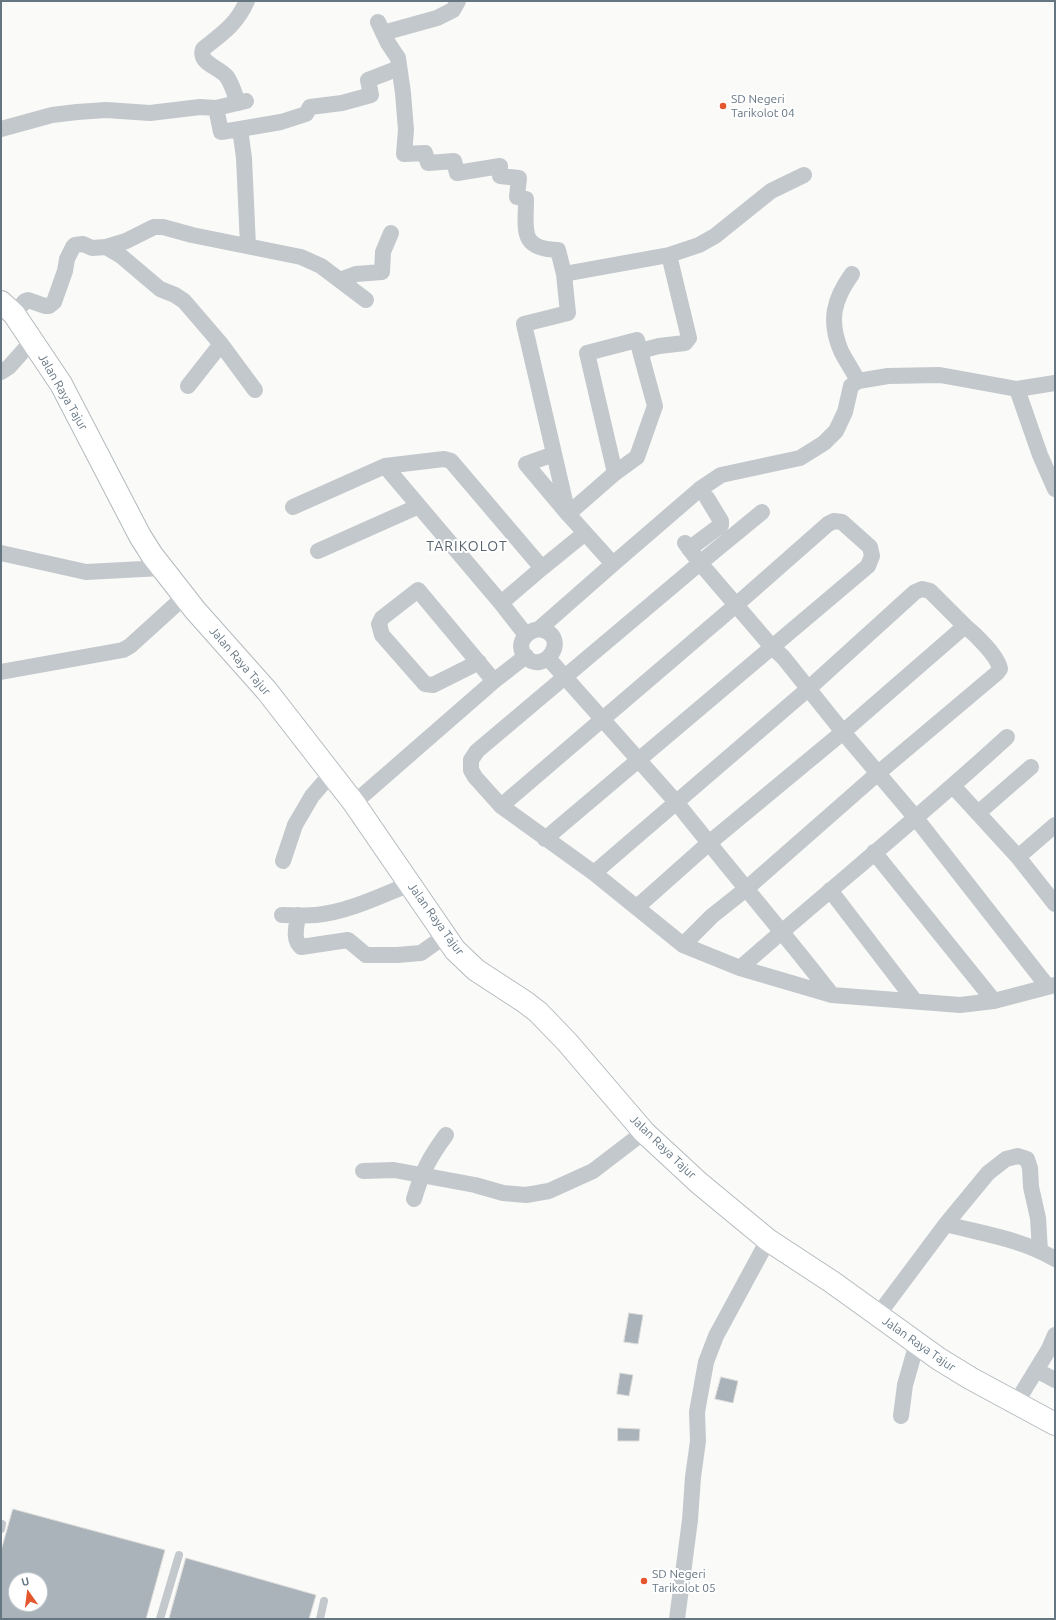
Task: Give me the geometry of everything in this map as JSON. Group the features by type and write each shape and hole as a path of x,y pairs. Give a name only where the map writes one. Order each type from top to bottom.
{"main road":[{"name":"Jalan Raya Tajur","path":"8,308 61,384 140,536 162,568 184,596 267,691 354,803 455,950 476,970 525,1002 542,1017 567,1042 644,1132 699,1183 768,1240 832,1282 917,1344 970,1378 1055,1424"}],"street":[{"path":"1,129 52,115 77,112 106,110 150,113 200,107 216,108 242,102 228,78 222,71 203,59 202,54 204,49 233,25 241,14 246,1"},
{"path":"458,1 453,10 437,18 380,28 398,58 406,130 404,154 425,153 428,163 454,161 457,173 500,166 500,176 519,178 517,197 526,200 526,229 529,240 534,246 540,249 558,250 564,274 568,313 524,324 568,514"},
{"path":"216,108 221,132 288,120 306,114 310,107 342,103 371,95 368,80 399,68"},
{"path":"240,129 244,158 248,246"},
{"path":"564,274 669,254 699,245 715,236 771,191 804,175"},
{"path":"8,308 28,300 45,306 49,306 54,302 65,271 67,259 73,247 79,244 92,248 106,247 126,241 154,227 163,227 300,257 321,266 366,300"},
{"path":"340,280 356,274 382,272 383,252 391,233"},
{"path":"106,247 121,256 160,289 184,300 221,344 255,390"},
{"path":"640,351 659,346 685,343 689,338 669,254"},
{"path":"852,274 841,289 835,303 834,314 836,334 841,350 858,381"},
{"path":"568,514 615,473 637,457 655,406 636,340 587,354 615,473"},
{"path":"1,372 9,367 32,341"},
{"path":"188,386 221,344"},
{"path":"385,466 501,603 532,632 548,632 554,640 554,650 548,658 536,662 530,660 526,656 522,646 532,632 700,489 721,475 800,458 824,443 836,432 845,412 851,386 858,381 888,376 940,375 1017,390 1055,383"},
{"path":"1017,390 1040,455 1055,490"},
{"path":"554,454 526,464 613,564"},
{"path":"293,508 385,466 444,459 451,461 542,568"},
{"path":"707,498 722,521 721,525 687,546 700,563 772,647 783,657 877,774 915,817 1052,986 994,1001 960,1005 832,995 740,968 683,945 594,873 501,806 475,777 472,770 471,760 477,751 700,563 762,512"},
{"path":"318,551 419,506"},
{"path":"501,806 736,605 828,524 842,522 870,547 872,556 868,566 545,839"},
{"path":"501,603 586,533"},
{"path":"1,553 86,572 162,568"},
{"path":"594,873 808,689 915,592 922,589 930,591 974,633 997,660 1000,668 746,889 712,916 683,945"},
{"path":"479,662 433,685 426,684 382,635 379,624 382,618 418,590 479,662 494,681"},
{"path":"1,672 123,650 130,646 184,596"},
{"path":"637,907 709,843 843,732 965,626"},
{"path":"354,803 494,681 526,656"},
{"path":"548,658 564,678 676,802 782,931 832,995"},
{"path":"740,968 953,786 1007,737"},
{"path":"978,813 1030,767"},
{"path":"283,861 295,825 312,796 331,774"},
{"path":"953,786 1018,857 1055,904"},
{"path":"1018,857 1055,825"},
{"path":"874,852 994,1001"},
{"path":"282,915 316,915 329,913 358,904 410,884"},
{"path":"830,890 915,1002"},
{"path":"298,915 296,938 297,943 301,947 348,940 366,955 397,955 421,953 444,936"},
{"path":"363,1171 394,1170 475,1185 503,1193 526,1195 549,1191 594,1171 644,1132"},
{"path":"414,1199 421,1175 430,1157 446,1135"},
{"path":"878,1315 946,1224 988,1173 1006,1159 1022,1156 1027,1159 1030,1168 1031,1187 1038,1218 1040,1250"},
{"path":"946,1224 1013,1240 1040,1250 1055,1259"},
{"path":"676,1619 690,1520 693,1477 698,1441 697,1412 706,1362 716,1336 768,1240"},
{"path":"901,1416 905,1385 917,1344"},
{"path":"1016,1403 1053,1345"},
{"path":"1036,1370 1055,1380"}],"lane":[{"path":"160,1619 179,1555"},
{"path":"320,1619 324,1601"}],"building":[{"path":"629,1313 643,1315 638,1344 624,1342"},
{"path":"620,1373 633,1375 629,1396 617,1394"},
{"path":"721,1377 738,1381 733,1403 715,1399"},
{"path":"618,1428 640,1429 639,1441 618,1441"},
{"path":"13,1509 165,1550 146,1619 1,1619 1,1551"},
{"path":"186,1558 316,1595 309,1619 169,1619"}],"place":[{"name":"SD Negeri Tarikolot 04","path":"723,106"},
{"name":"SD Negeri Tarikolot 05","path":"644,1581"}],"district":[{"name":"TARIKOLOT","path":"467,546"}]}
